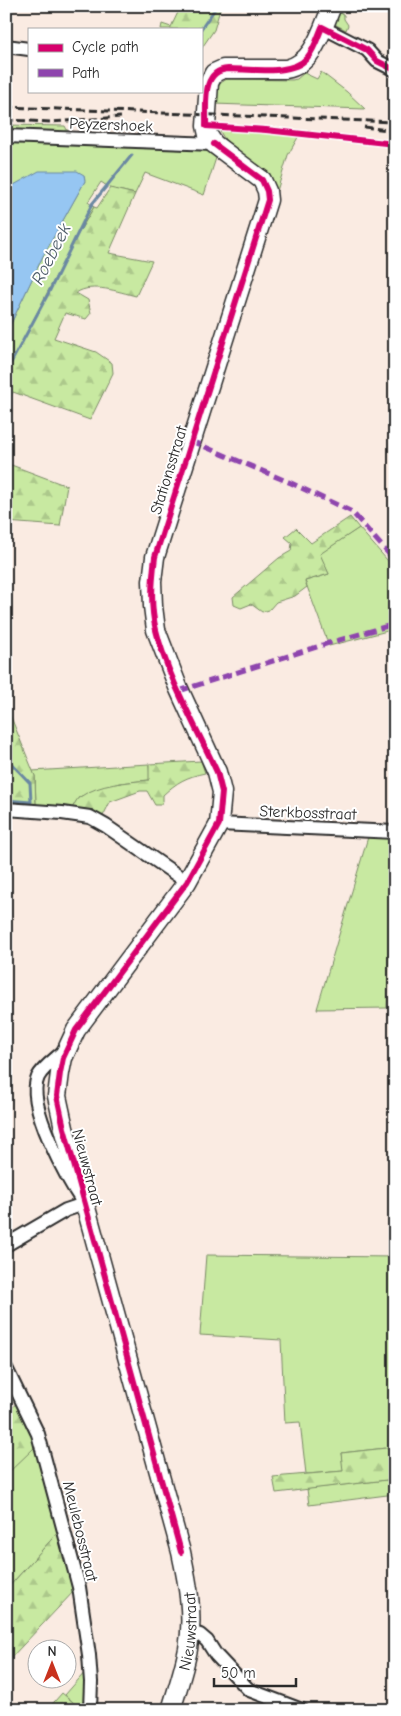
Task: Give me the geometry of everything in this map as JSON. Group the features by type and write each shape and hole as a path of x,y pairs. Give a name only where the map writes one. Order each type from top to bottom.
{"street":[{"path":"214,144 208,135 206,126 206,77 223,69 286,69 298,66 308,57 332,6"},
{"path":"322,27 367,50 377,61 395,70"},
{"path":"6,46 28,49"},
{"name":"Peyzershoek","path":"6,136 214,144"},
{"name":"Stationsstraat","path":"214,144 262,180 267,191 268,200 155,557 152,581 156,630 165,657 217,772 222,792 220,824"},
{"path":"6,809 90,817 187,882"},
{"name":"Sterkbosstraat","path":"220,824 395,832"},
{"name":"Nieuwstraat","path":"171,1710 188,1650 190,1632 189,1594 181,1552 84,1204 57,1096 63,1058 76,1030 187,882 220,824"},
{"path":"6,1245 66,1210 84,1204"},
{"name":"Meulebosstraat","path":"6,1368 38,1434 79,1587 89,1655 91,1682 90,1710"},
{"path":"190,1632 200,1635 208,1641 216,1655 249,1690 302,1710"}],"green space":[{"path":"181,6 221,6 214,30 202,48 202,28 161,28 162,24 171,27"},
{"path":"338,12 344,15 348,25 346,30 336,25"},
{"path":"321,72 365,109 213,104 218,86 227,79 292,80 297,79 304,73 317,79"},
{"path":"6,125 65,126 74,143 204,149 216,158 204,195 145,173 135,194 110,188 101,182 88,202 94,207 6,372 6,334 43,256 85,181 12,186 6,196"},
{"path":"226,125 301,132 288,155 277,191 263,171 232,147 226,140 219,126"},
{"path":"110,188 135,194 109,253 152,261 136,296 98,288 90,288 76,293 88,300 91,313 86,319 65,313 54,338 96,352 112,363 113,373 90,420 13,392 6,404 6,372 48,294 71,246 94,207 97,208"},
{"path":"6,463 67,486 60,526 6,522"},
{"path":"350,517 359,528 320,554 329,574 305,581 307,587 295,596 276,602 269,610 262,612 251,604 241,608 234,605 233,597 279,558 291,551 292,543 285,537 296,528 311,543"},
{"path":"359,528 395,569 395,629 329,646 305,581 329,574 319,554"},
{"path":"6,705 35,776 36,806 6,805"},
{"path":"201,761 205,773 187,778 173,787 163,795 163,801 160,805 155,805 147,791 140,791 110,802 102,818 71,810 79,798 95,789 113,784 149,780 149,764"},
{"path":"149,764 150,780 119,783 79,797 71,810 36,806 35,776 32,771"},
{"path":"368,837 394,839 387,1008 317,1009"},
{"path":"206,1255 395,1257 395,1447 341,1453 344,1471 306,1474 300,1422 285,1423 281,1340 200,1335"},
{"path":"18,1401 36,1440 34,1448 6,1475 6,1415"},
{"path":"36,1440 60,1530 6,1590 6,1475"},
{"path":"395,1447 395,1479 276,1493 273,1477 343,1471 341,1453"},
{"path":"395,1479 395,1494 309,1505 307,1489"},
{"path":"60,1530 76,1589 6,1663 6,1590"},
{"path":"86,1671 88,1710 68,1710 74,1703 65,1695 71,1688 78,1688 78,1680"},
{"path":"62,1693 74,1703 68,1710 47,1710"}],"water":[{"path":"39,171 77,171 84,175 85,181 43,256 6,334 6,196 12,186"}],"waterway":[{"name":"Roebeek","path":"202,28 217,6"},
{"name":"Roebeek","path":"6,372 48,294 92,204 132,155"},
{"name":"Roebeek","path":"6,735 9,742 7,759 30,783 31,802 6,800"}],"railway":[{"path":"6,107 395,122"},
{"path":"6,120 52,122 121,117"},
{"path":"364,127 395,131"}],"marked path":[{"path":"191,441 291,483 352,512 395,561"},
{"path":"179,691 395,624"}],"cycle path":[{"path":"395,70 377,61 367,50 322,27 312,51 300,64 270,70 228,69 219,71 209,83 206,100 206,126 266,130 395,144"},
{"path":"181,1552 64,1128 57,1096 63,1058 76,1030 187,882 219,824 222,792 217,772 167,666 156,630 152,594 155,557 268,200 267,191 262,180 214,144"}]}
